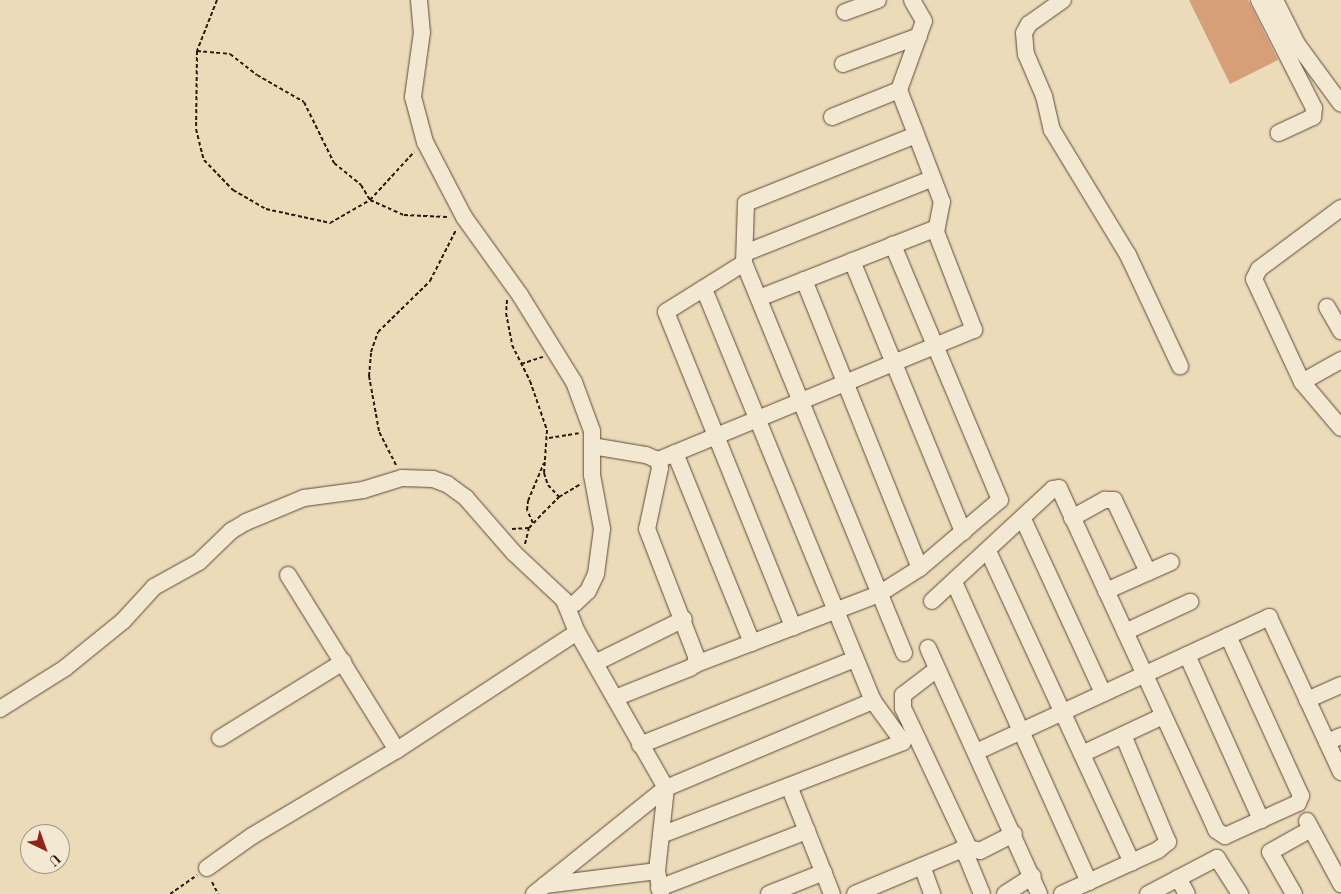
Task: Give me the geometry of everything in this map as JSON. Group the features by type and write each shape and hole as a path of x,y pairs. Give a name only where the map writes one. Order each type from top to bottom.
{"street":[{"path":"419,0 422,32 413,96 425,142 464,217 509,281 574,382 592,438 592,475 602,529 596,574 588,591 575,604 566,606"},
{"path":"845,12 878,0"},
{"path":"592,438 658,460 974,330 936,228 942,202 899,90 924,21 912,0"},
{"path":"1063,0 1029,24 1024,32 1026,54 1044,96 1052,130 1128,255 1180,366"},
{"path":"1259,0 1314,108 1313,117 1278,133"},
{"path":"1275,0 1297,44 1341,104"},
{"path":"843,64 919,36"},
{"path":"832,117 899,90"},
{"path":"904,653 800,402 744,258 746,203 916,135"},
{"path":"793,627 714,437 666,312 704,288 744,258 933,178"},
{"path":"1341,208 1254,276 1259,294 1302,382 1341,428"},
{"path":"759,298 936,228"},
{"path":"615,698 696,664 879,594 920,568 1000,500 893,246"},
{"path":"852,261 963,532"},
{"path":"804,280 847,382 920,568"},
{"path":"661,835 903,742 873,702 834,611 759,419 704,288"},
{"path":"1327,307 1341,331"},
{"path":"1302,382 1341,360"},
{"path":"675,453 752,643"},
{"path":"658,460 660,468 647,529 684,619 696,656 696,664"},
{"path":"0,709 65,668 122,621 154,587 199,562 231,530 304,498 363,490 402,478 433,479 447,484 466,498 566,606 577,632 666,788 657,871 660,891 807,830"},
{"path":"932,601 1058,488 1163,716 1221,836 1298,803 1301,796 1228,636"},
{"path":"1072,518 1105,500 1114,500 1148,572"},
{"path":"1023,519 1103,693"},
{"path":"988,551 1132,862"},
{"path":"1106,591 1171,562"},
{"path":"288,575 397,750"},
{"path":"954,582 1089,882"},
{"path":"1124,632 1190,602"},
{"path":"976,752 1266,618 1272,619 1307,700 1334,739 1341,772"},
{"path":"595,663 684,619"},
{"path":"207,868 252,836 397,750 577,632"},
{"path":"928,648 1033,876 1039,894"},
{"path":"1187,655 1261,820"},
{"path":"640,745 855,659"},
{"path":"220,738 343,662"},
{"path":"937,669 903,695 903,708 969,848 980,851 1014,834"},
{"path":"1307,700 1341,685"},
{"path":"539,890 666,788 873,702"},
{"path":"1082,754 1163,716"},
{"path":"1062,894 1164,846 1168,838 1123,735"},
{"path":"789,786 832,894"},
{"path":"1294,894 1270,852 1309,825 1341,884"},
{"path":"855,894 881,889 922,866 960,850 966,855 982,894"},
{"path":"1148,894 1217,858 1240,894"},
{"path":"922,866 932,894"},
{"path":"539,890 657,871"},
{"path":"769,894 824,872"},
{"path":"1006,894 1033,876"},
{"path":"1178,878 1187,894"}],"path":[{"path":"217,0 197,51 196,129 204,160 233,190 266,209 330,223 370,200 398,167 425,142"},
{"path":"197,51 230,54 257,75 304,102 334,163 362,185 370,200 404,215 464,217 434,276 378,332 371,352 369,376 379,431 402,478"},
{"path":"509,281 506,313 508,331 549,438 545,461 528,501 527,510 533,524"},
{"path":"521,364 554,352"},
{"path":"549,438 592,438"},
{"path":"545,461 548,486 559,497"},
{"path":"521,558 533,524 559,497 592,475"},
{"path":"170,894 207,868"}],"building":[{"path":"1189,0 1248,0 1278,60 1230,84"}]}
